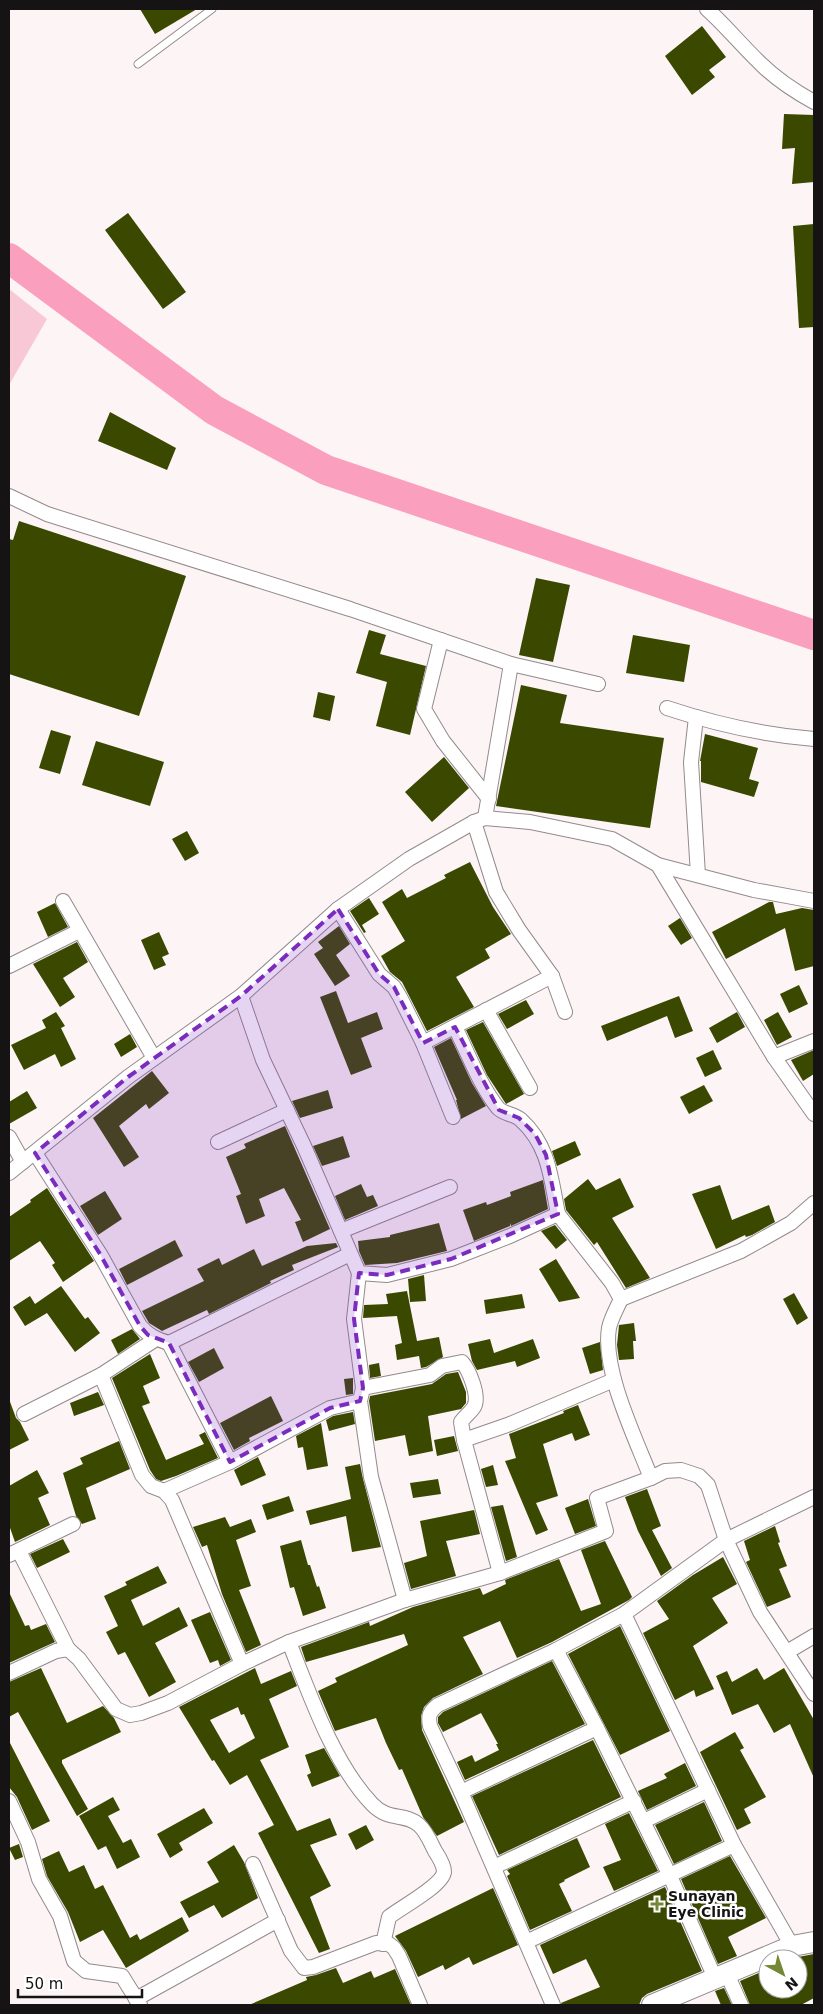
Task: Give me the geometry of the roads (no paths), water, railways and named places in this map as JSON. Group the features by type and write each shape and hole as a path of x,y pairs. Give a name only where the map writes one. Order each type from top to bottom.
{"main road":[{"path":"652,2005 792,1946 814,1942"}],"street":[{"path":"707,9 727,27 762,65 798,94 814,102"},
{"path":"9,496 47,514 350,609 511,664 598,684"},
{"path":"441,640 424,709 443,741 489,799"},
{"path":"511,664 489,799 480,820 496,892 519,930 552,976 565,1012"},
{"path":"667,708 754,732 814,738"},
{"path":"696,717 691,762 698,876"},
{"path":"9,1173 128,1077 242,996 338,910 408,859 480,820 530,822 612,839 658,865 754,890 814,901"},
{"path":"658,865 774,1058 813,1110"},
{"path":"62,901 154,1058"},
{"path":"338,910 379,974 394,987 423,1043 454,1117"},
{"path":"9,966 79,931"},
{"path":"423,1043 552,976"},
{"path":"242,996 263,1060 359,1273 354,1319 371,1477 405,1600"},
{"path":"486,1010 530,1088"},
{"path":"455,1027 488,1093 499,1110 519,1118 534,1134 546,1155 558,1214 612,1283 621,1300"},
{"path":"774,1058 814,1040"},
{"path":"218,1142 287,1110"},
{"path":"9,1136 23,1162"},
{"path":"34,1152 100,1254 140,1326 148,1335 163,1341 230,1462"},
{"path":"341,1231 450,1187"},
{"path":"651,1478 614,1380 608,1347 610,1326 621,1300 741,1250 792,1223 814,1203"},
{"path":"359,1273 387,1275 451,1259 510,1236 558,1214"},
{"path":"24,1414 163,1341 350,1254"},
{"path":"164,1491 230,1462 330,1408 361,1395 430,1375 442,1366 462,1362 472,1380 476,1403 474,1408 461,1422 464,1440 500,1573"},
{"path":"100,1375 142,1475 151,1486 164,1491 172,1500 242,1664"},
{"path":"464,1440 510,1424 614,1380"},
{"path":"73,1524 14,1553 68,1649 78,1659 116,1709 130,1715 168,1703 242,1664 289,1642 405,1600 500,1573 606,1531 597,1498 665,1471 680,1470 699,1476 708,1485 726,1540 760,1612 814,1694"},
{"path":"553,2005 494,1867 430,1726 428,1717 431,1711 438,1705 556,1650 624,1614 726,1540 814,1498"},
{"path":"624,1614 734,1845 792,1946"},
{"path":"787,1652 814,1636"},
{"path":"289,1642 320,1721 353,1780 372,1804 385,1815 406,1818 420,1826 440,1858 444,1871 442,1877 430,1889 389,1917 383,1944"},
{"path":"9,1672 56,1651 68,1649"},
{"path":"556,1650 721,1976 741,2005"},
{"path":"460,1792 597,1728"},
{"path":"644,1821 708,1790"},
{"path":"9,1801 28,1842 39,1879 60,1916 74,1961 86,1971 122,1976 138,2002 278,1920"},
{"path":"494,1867 634,1801"},
{"path":"526,1942 734,1845"},
{"path":"253,1864 291,1951 304,1968 313,1968 376,1943 389,1944 399,1956 420,2005"}],"lane":[{"path":"138,64 212,9"}],"waterway":[{"path":"9,258 214,410 326,470 814,635"}],"place":[{"name":"Sunayan Eye Clinic","path":"657,1904"}]}
